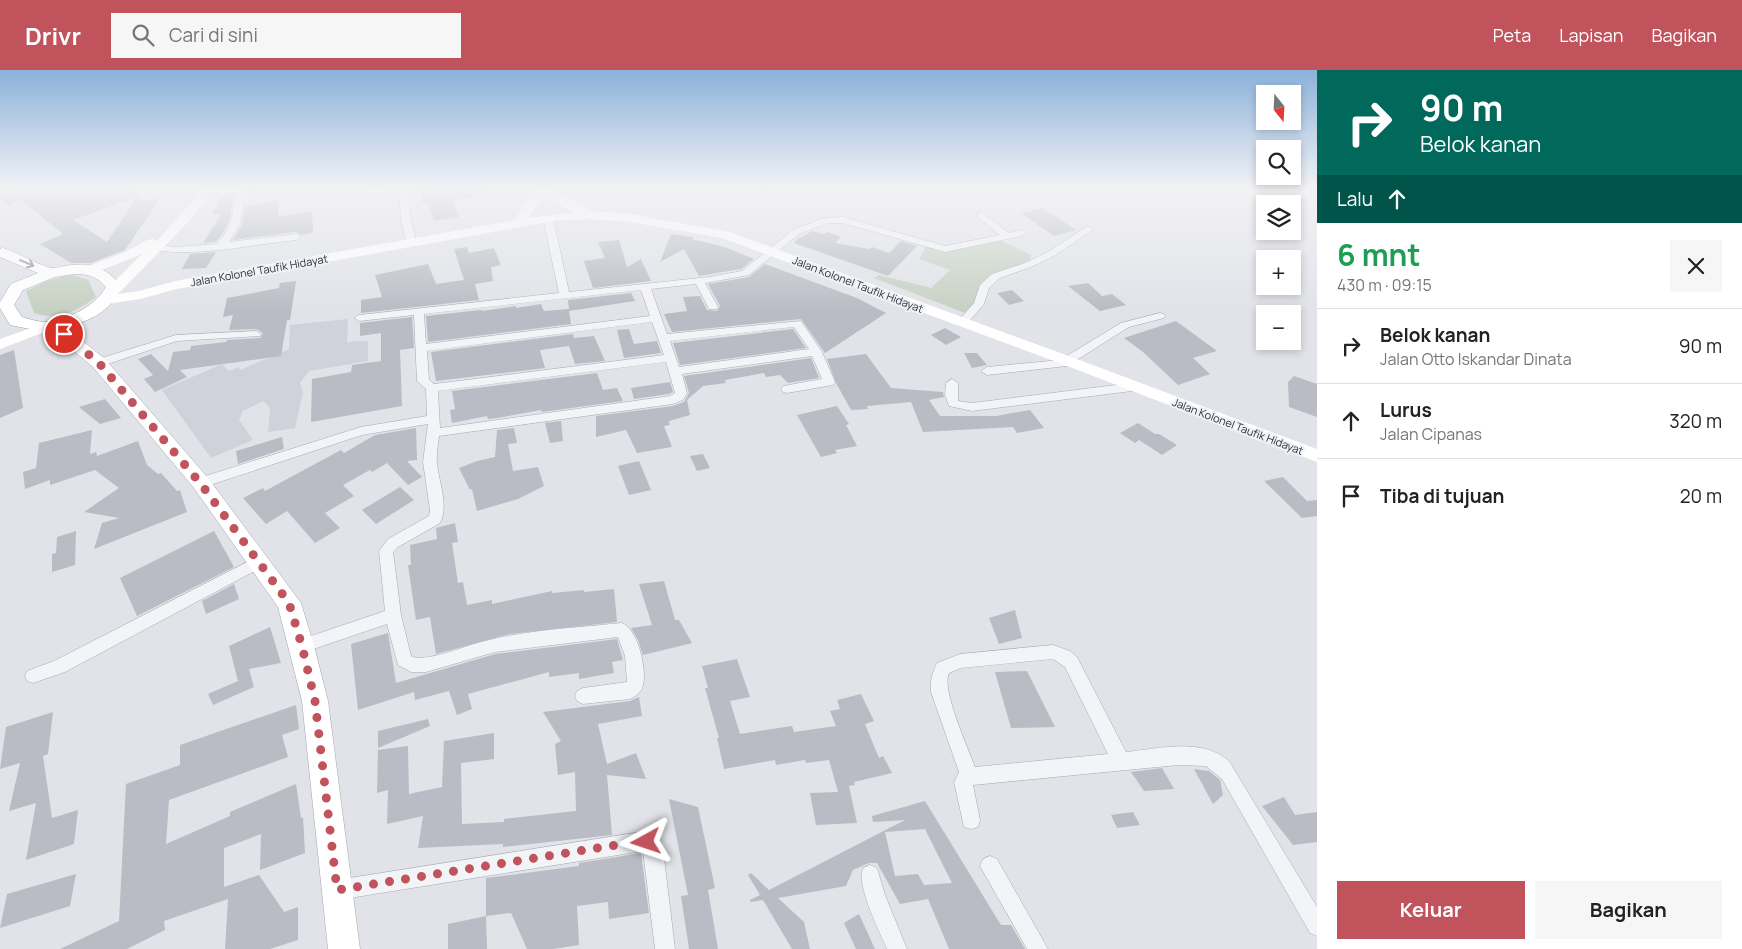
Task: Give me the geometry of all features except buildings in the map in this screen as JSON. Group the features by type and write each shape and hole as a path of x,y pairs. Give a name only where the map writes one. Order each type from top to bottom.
{"main road":[{"path":"149,251 130,255 94,268 51,273 17,287 6,305 16,321 49,326 101,316 149,251 155,241 166,229"},
{"name":"Jalan Kolonel Taufik Hidayat","path":"101,316 140,295 175,285 493,229"},
{"name":"Jalan Kolonel Taufik Hidayat","path":"692,229 725,235 773,252 1068,361 1317,456"},
{"path":"2,252 51,273"},
{"path":"2,252 17,287"},
{"path":"94,268 101,316 201,484 289,603 302,646 315,701 344,949"},
{"path":"0,344 49,326 101,316 175,285"},
{"path":"0,337 16,321"}],"street":[{"path":"220,246 234,229"},
{"path":"408,229 412,244"},
{"path":"550,229 564,296"},
{"path":"360,318 699,282 741,275 802,229"},
{"path":"872,229 946,250 1021,233"},
{"path":"998,229 1006,236"},
{"path":"962,323 979,304 984,287 996,276 1028,265 1051,254 1088,229"},
{"path":"149,251 220,246 296,237"},
{"path":"699,282 713,308"},
{"path":"434,434 673,400 678,397 681,393 675,371 645,288"},
{"path":"419,312 423,381 432,388 670,358"},
{"path":"101,316 176,338 256,334"},
{"path":"987,370 1058,364 1068,361 1125,325 1160,316"},
{"path":"421,348 656,318"},
{"path":"663,338 797,323 816,352 829,382 787,389"},
{"path":"675,371 816,352"},
{"path":"952,383 951,395 953,403 972,407 1132,387"},
{"path":"432,388 434,434 430,462 436,510 435,519 393,542 386,551 393,615 404,660 411,665 426,665 495,645 622,630 629,637 636,678 635,685 630,691 583,696"},
{"path":"201,484 361,431 434,419"},
{"path":"34,676 59,667 259,562"},
{"path":"302,646 393,615"},
{"path":"969,776 939,692 938,678 943,668 960,661 1054,652 1064,656 1071,662 1121,761"},
{"path":"971,820 963,782 963,779 969,776 1196,754 1208,756 1221,764 1317,926"},
{"path":"337,890 632,842 646,842 652,846 654,853 665,949"},
{"path":"990,866 1038,949"},
{"path":"870,875 874,895 897,949"}],"shaded area":[{"path":"348,319 347,342 368,341 368,361 309,371 300,383 303,392 295,428 268,432 270,408 263,401 243,411 239,420 253,440 211,458 162,390 222,364 229,371 239,367 240,370 289,349 290,325"}],"green space":[{"path":"1000,240 1031,255 1028,265 995,276 979,304 965,313 874,278 879,275 931,288 950,270 919,259 926,246 951,251"},
{"path":"70,274 88,280 96,297 82,307 59,315 50,316 34,313 26,291 47,281"}],"route":[{"path":"64,334 86,350 99,363 201,484 289,603 302,646 315,701 337,890 641,841 646,842"}]}
